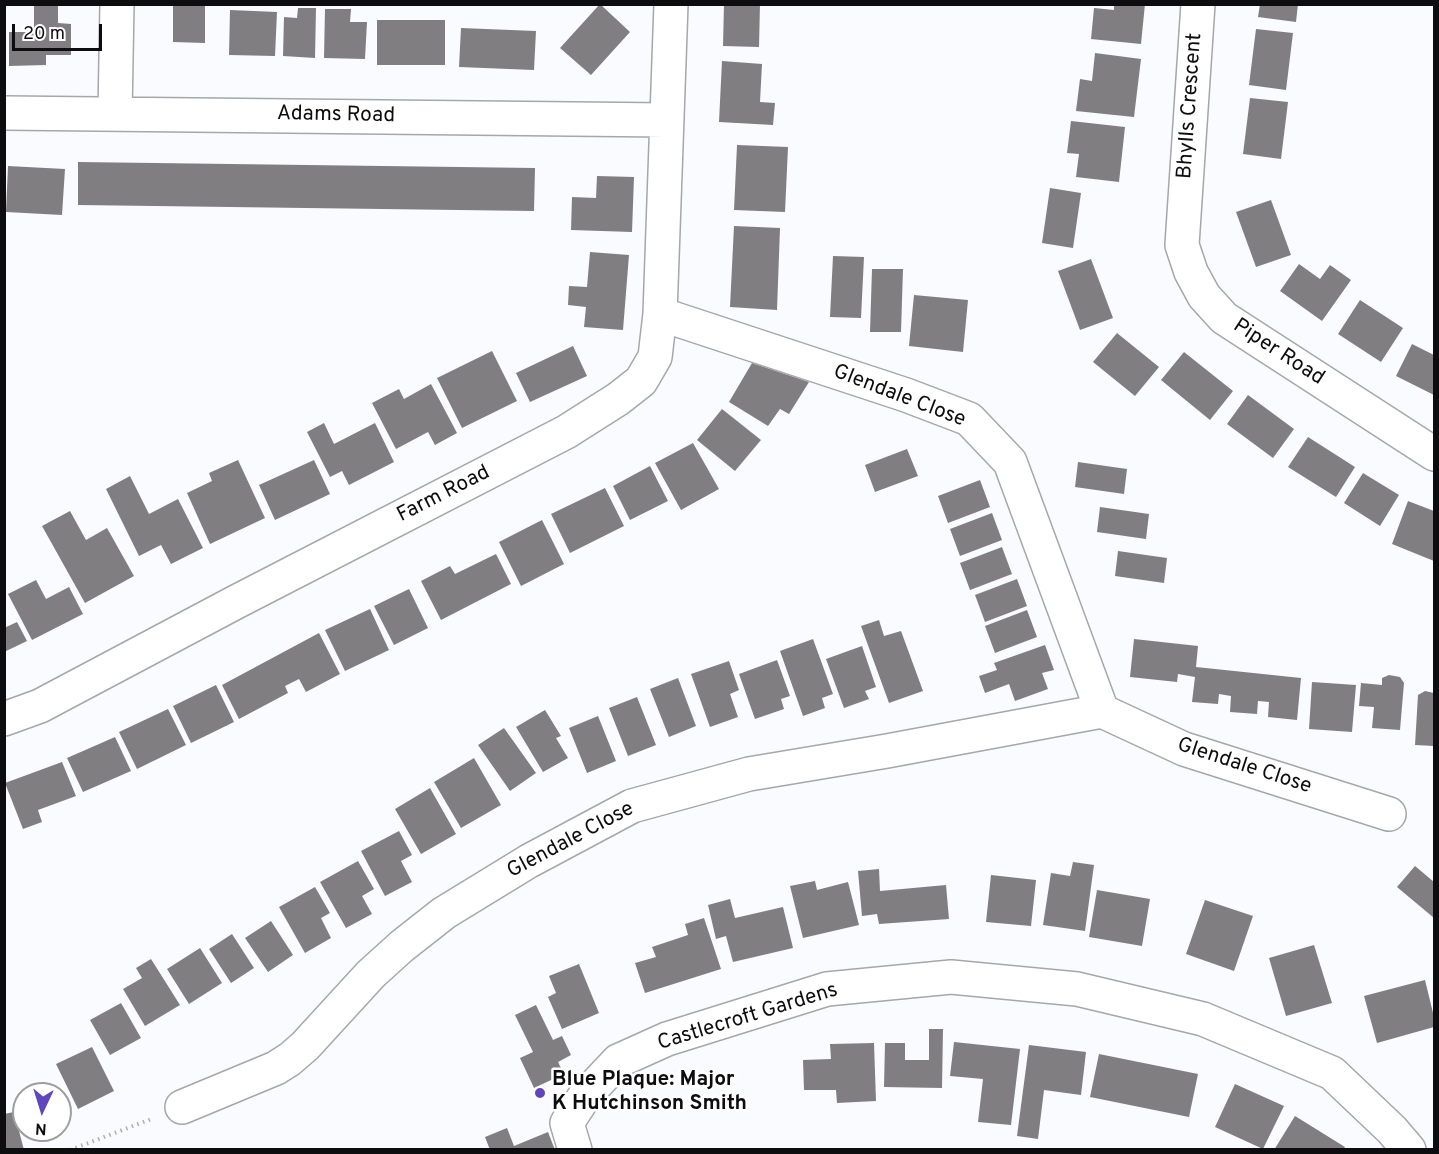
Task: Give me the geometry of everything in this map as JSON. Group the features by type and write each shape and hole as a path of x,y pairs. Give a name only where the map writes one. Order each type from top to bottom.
{"street":[{"path":"115,113 117,4"},
{"name":"Farm Road","path":"4,719 40,706 247,596 566,432 618,399 640,381 655,357 660,314 671,4"},
{"name":"Bhylls Crescent","path":"1184,207 1198,4"},
{"name":"Adams Road","path":"4,113 667,120"},
{"name":"Piper Road","path":"1184,207 1182,245 1191,272 1204,296 1224,318 1434,454"},
{"name":"Glendale Close","path":"660,314 906,395 969,419 1010,462 1102,711"},
{"name":"Glendale Close","path":"182,1107 276,1068 305,1046 379,967 444,913 529,861 632,806 749,774 1102,711 1184,749 1389,814"},
{"name":"Castlecroft Gardens","path":"575,1149 567,1123 584,1096 618,1061 668,1040 827,989 951,977 1077,989 1203,1019 1332,1073 1392,1130 1408,1149"}],"path":[{"path":"70,1149 182,1107"}],"building":[{"path":"34,4 58,4 58,23 71,24 71,55 46,55 46,65 9,66 9,32 34,32"},
{"path":"173,4 205,4 205,43 173,42"},
{"path":"600,4 630,32 591,75 560,48"},
{"path":"724,4 760,4 759,47 723,46"},
{"path":"1114,4 1145,4 1141,44 1091,39 1094,8 1114,10"},
{"path":"1260,4 1298,4 1296,22 1258,17"},
{"path":"298,8 316,8 315,58 283,56 284,17 297,18"},
{"path":"325,9 351,9 350,22 367,22 365,59 324,58"},
{"path":"230,10 277,12 275,56 229,55"},
{"path":"377,20 445,20 445,65 377,65"},
{"path":"461,28 536,31 534,70 459,67"},
{"path":"1256,29 1293,33 1286,90 1249,85"},
{"path":"1095,53 1141,59 1134,117 1076,111 1080,79 1092,81"},
{"path":"722,61 762,64 760,102 775,103 773,125 719,122"},
{"path":"1250,98 1288,102 1281,159 1243,154"},
{"path":"1071,121 1125,127 1119,182 1076,177 1079,154 1067,153"},
{"path":"737,145 788,147 785,212 734,210"},
{"path":"78,162 535,168 534,211 78,205"},
{"path":"8,166 65,169 62,215 6,212"},
{"path":"597,176 634,177 632,232 571,230 572,197 596,198"},
{"path":"1050,188 1081,193 1073,248 1042,243"},
{"path":"1271,200 1291,255 1256,267 1236,212"},
{"path":"734,226 780,228 777,310 730,307"},
{"path":"590,252 629,255 623,330 584,327 586,307 568,305 569,286 587,287"},
{"path":"833,256 864,257 861,318 830,317"},
{"path":"1091,259 1113,318 1080,330 1058,271"},
{"path":"1299,264 1320,279 1330,265 1351,280 1322,321 1280,291"},
{"path":"872,269 903,269 901,332 870,332"},
{"path":"914,295 968,300 963,352 909,346"},
{"path":"1360,300 1403,328 1381,362 1338,334"},
{"path":"1117,333 1159,367 1135,396 1093,362"},
{"path":"1412,344 1434,355 1434,395 1396,376"},
{"path":"573,346 587,376 530,402 516,373"},
{"path":"492,351 517,401 462,428 437,378"},
{"path":"1184,352 1233,391 1210,420 1161,380"},
{"path":"752,363 809,382 789,414 780,409 768,426 729,402"},
{"path":"431,384 457,433 435,445 428,432 396,449 372,403 399,389 404,399"},
{"path":"1248,395 1294,429 1273,458 1227,424"},
{"path":"722,409 761,440 735,471 697,440"},
{"path":"324,423 334,444 375,423 394,462 349,485 342,471 330,477 307,432"},
{"path":"1308,437 1355,467 1336,497 1288,467"},
{"path":"693,443 719,489 681,510 655,463"},
{"path":"907,449 918,476 875,492 865,465"},
{"path":"238,460 265,518 210,544 187,493 212,481 209,473"},
{"path":"314,460 330,494 275,520 259,485"},
{"path":"1078,462 1127,469 1124,494 1075,487"},
{"path":"650,466 668,501 630,520 613,486"},
{"path":"1363,473 1399,495 1380,526 1344,503"},
{"path":"130,476 149,514 178,499 203,548 171,564 161,545 139,556 106,489"},
{"path":"980,480 990,507 948,523 938,496"},
{"path":"605,488 624,526 570,553 551,514"},
{"path":"1408,501 1434,511 1434,561 1392,544"},
{"path":"1100,507 1149,514 1146,539 1097,532"},
{"path":"70,511 86,540 107,528 134,576 85,603 42,526"},
{"path":"992,513 1002,540 960,556 950,529"},
{"path":"542,520 564,564 521,586 499,542"},
{"path":"1002,547 1012,574 970,590 960,563"},
{"path":"1118,551 1167,558 1164,583 1115,576"},
{"path":"496,554 511,584 441,620 421,581 450,566 455,574"},
{"path":"1017,579 1027,606 985,622 975,595"},
{"path":"36,580 46,599 69,587 83,614 32,640 8,594"},
{"path":"409,589 428,628 394,645 374,606"},
{"path":"370,609 389,650 345,671 325,630"},
{"path":"1027,610 1037,637 995,653 985,626"},
{"path":"879,620 884,636 901,631 923,691 889,703 861,626"},
{"path":"17,622 27,641 4,652 4,628"},
{"path":"319,633 340,674 306,692 299,679 285,686 288,693 239,719 222,685"},
{"path":"813,639 833,694 822,698 825,708 803,716 780,651"},
{"path":"1134,639 1198,646 1196,667 1301,678 1297,720 1268,717 1269,702 1258,701 1257,714 1230,712 1231,696 1219,694 1218,704 1192,702 1195,677 1178,674 1177,682 1130,677"},
{"path":"1045,645 1054,670 1042,673 1048,689 1015,701 1009,684 985,693 979,676 997,670 994,663"},
{"path":"862,646 876,687 865,691 869,699 844,708 826,659"},
{"path":"777,660 790,696 781,699 784,709 755,719 739,674"},
{"path":"729,661 739,690 730,694 738,717 710,727 691,674"},
{"path":"1389,675 1400,677 1404,683 1400,730 1372,728 1374,707 1359,706 1361,683 1382,685 1382,678"},
{"path":"678,678 696,726 669,737 650,689"},
{"path":"1312,682 1356,685 1352,732 1309,729"},
{"path":"216,685 234,722 191,743 173,706"},
{"path":"1425,691 1434,693 1434,746 1415,745 1418,695"},
{"path":"637,697 656,745 628,756 609,708"},
{"path":"168,709 186,745 137,769 119,732"},
{"path":"545,710 561,736 556,738 568,758 543,772 516,727"},
{"path":"598,716 616,761 587,773 569,728"},
{"path":"504,728 536,773 510,791 478,745"},
{"path":"115,737 131,771 83,792 67,758"},
{"path":"474,758 501,805 461,828 434,782"},
{"path":"62,762 76,796 38,810 42,822 23,829 5,783"},
{"path":"430,788 456,834 421,854 395,809"},
{"path":"399,831 412,855 401,861 412,882 385,896 361,851"},
{"path":"358,861 374,889 362,896 372,914 346,928 320,882"},
{"path":"1073,862 1094,865 1085,931 1043,925 1051,873 1070,876"},
{"path":"1415,866 1434,882 1434,918 1397,887"},
{"path":"879,869 880,891 946,885 949,919 879,924 877,914 862,916 858,871"},
{"path":"991,875 1036,880 1031,926 986,922"},
{"path":"815,881 817,890 848,882 859,925 803,938 790,886"},
{"path":"315,887 330,913 321,918 331,938 305,953 279,907"},
{"path":"1097,890 1150,899 1142,946 1089,937"},
{"path":"730,899 735,918 783,907 793,948 733,962 726,936 716,939 708,905"},
{"path":"1205,900 1253,916 1234,971 1186,954"},
{"path":"704,918 721,969 645,993 635,963 656,957 652,947 688,935 685,924"},
{"path":"271,921 293,955 268,972 245,938"},
{"path":"232,934 254,968 231,983 209,949"},
{"path":"1314,945 1332,1003 1286,1016 1269,958"},
{"path":"200,948 222,983 189,1004 167,969"},
{"path":"151,959 180,1005 145,1026 123,989 142,978 136,968"},
{"path":"579,964 599,1013 562,1029 548,997 556,993 549,976"},
{"path":"1425,980 1434,1017 1434,1027 1377,1043 1364,996"},
{"path":"121,1003 141,1038 110,1055 90,1020"},
{"path":"536,1005 553,1040 562,1036 571,1055 558,1062 564,1074 534,1088 520,1058 533,1052 515,1015"},
{"path":"929,1029 943,1029 942,1088 884,1087 885,1043 905,1043 905,1060 929,1060"},
{"path":"954,1042 1020,1049 1011,1125 978,1122 983,1079 950,1076"},
{"path":"874,1043 876,1101 837,1103 836,1090 804,1090 803,1060 831,1059 830,1044"},
{"path":"1029,1045 1086,1052 1081,1095 1044,1090 1038,1139 1017,1136"},
{"path":"92,1047 114,1091 78,1109 72,1097 72,1082 65,1082 56,1064"},
{"path":"1099,1054 1198,1074 1189,1117 1090,1097"},
{"path":"1235,1084 1284,1106 1263,1149 1215,1127"},
{"path":"12,1112 12,1142 22,1142 24,1150 4,1150 4,1114"},
{"path":"1295,1116 1345,1147 1343,1150 1274,1150"},
{"path":"507,1128 514,1146 548,1132 555,1150 490,1150 485,1137"}],"place":[{"name":"Blue Plaque: Major K Hutchinson Smith","path":"540,1093"}]}
